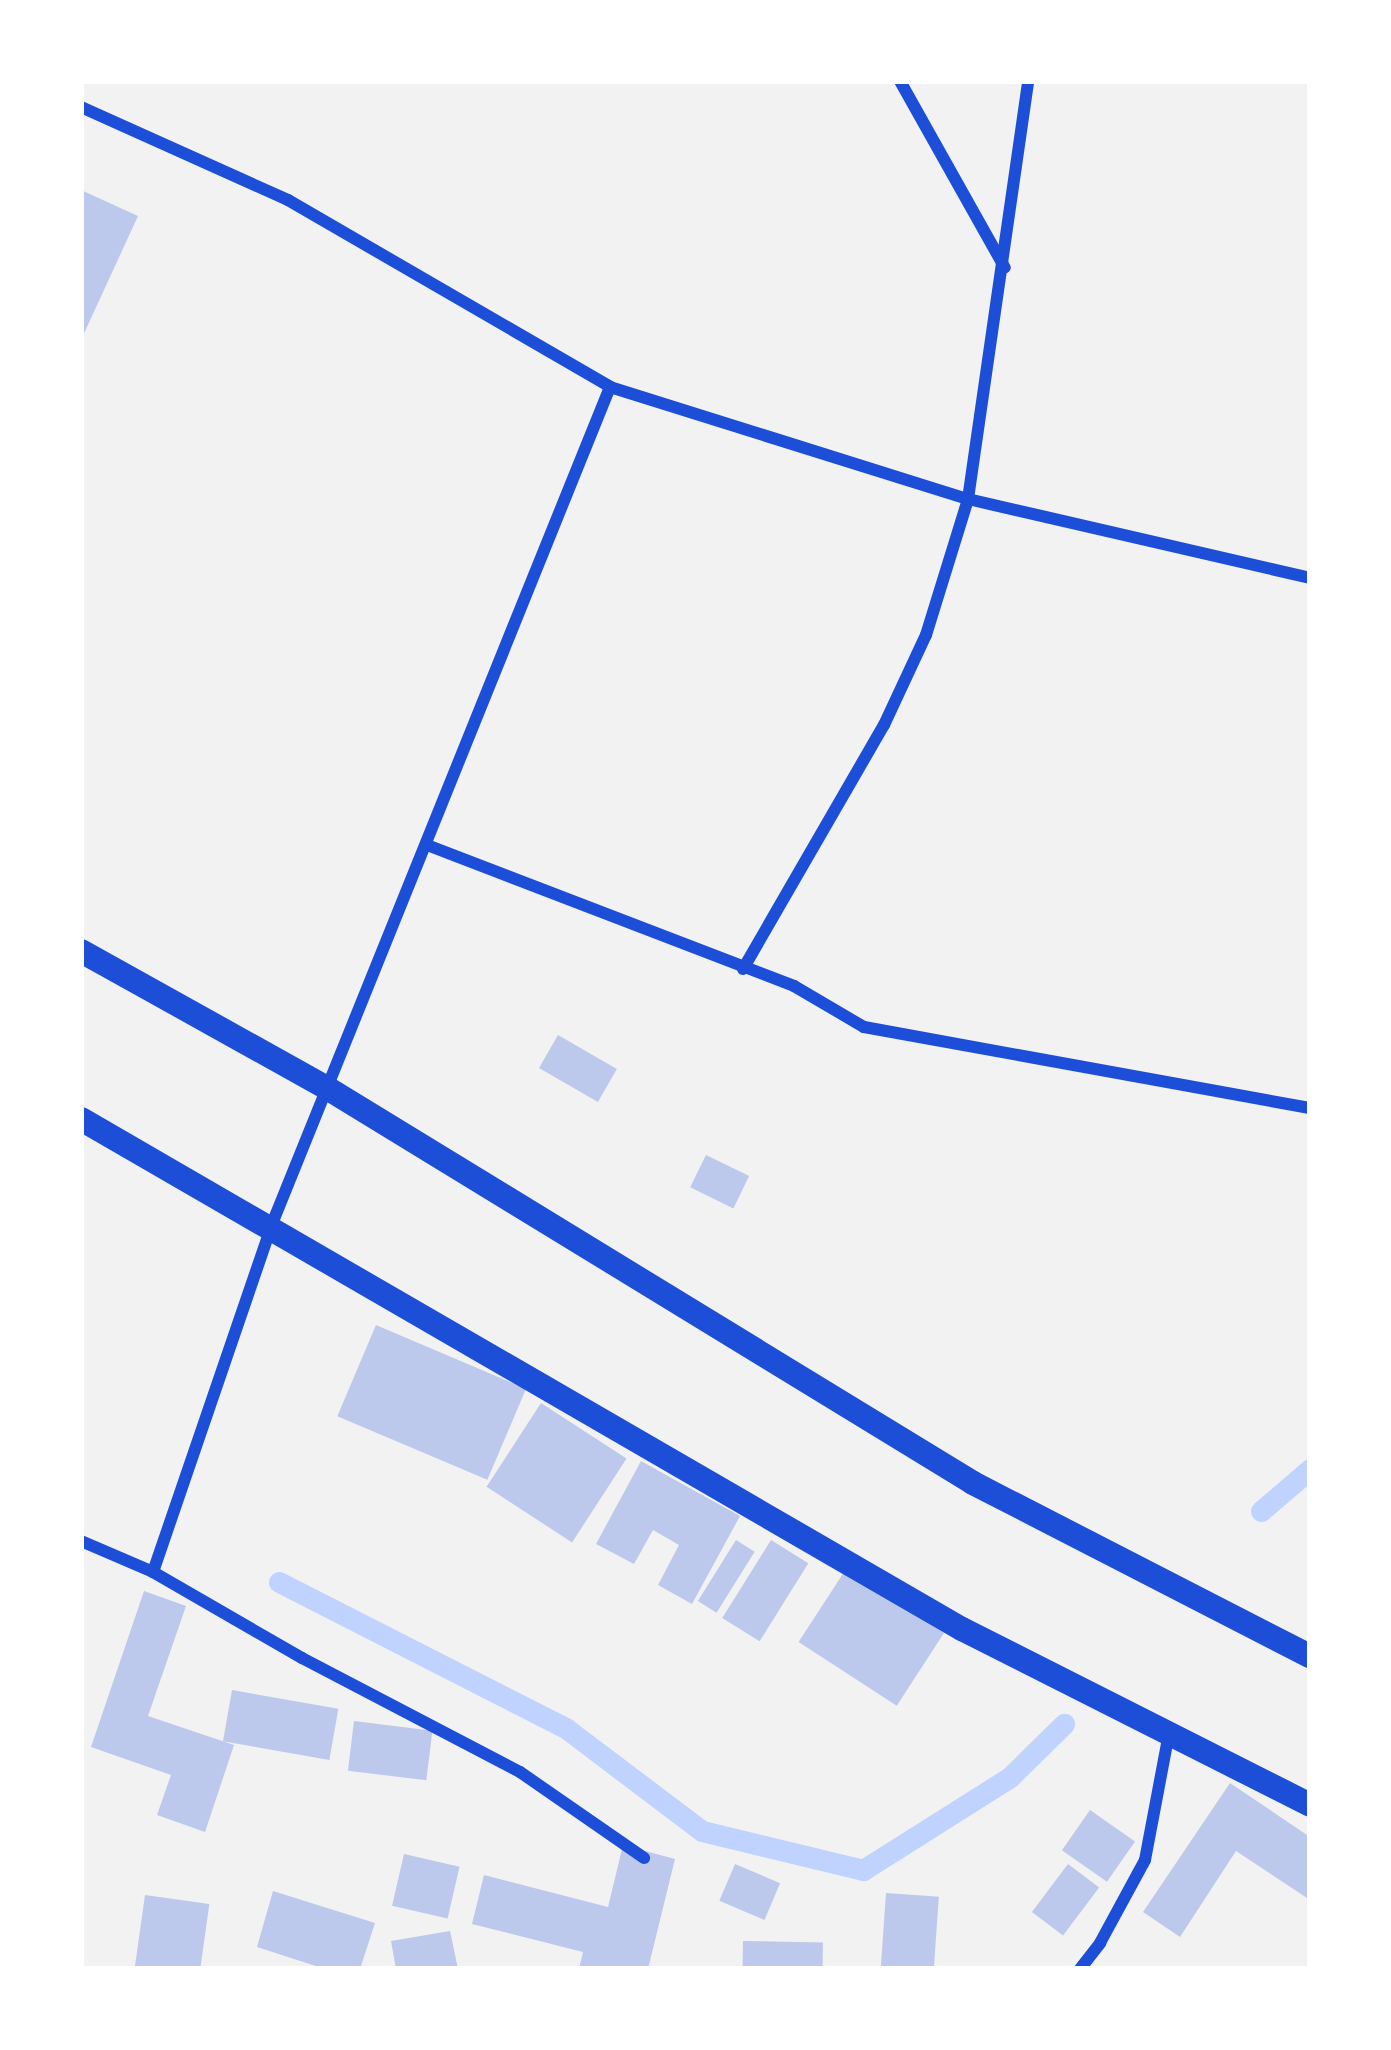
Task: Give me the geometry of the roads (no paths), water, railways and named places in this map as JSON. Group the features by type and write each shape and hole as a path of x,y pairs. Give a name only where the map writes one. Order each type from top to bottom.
{"main road":[{"path":"81,951 327,1088 974,1483 1310,1657"},
{"path":"81,1118 272,1224 962,1629 1310,1804"}],"street":[{"path":"901,81 1005,268"},
{"path":"742,969 884,725 926,635 968,499 1005,268 1028,81"},
{"path":"81,107 288,200 610,387 968,499 1310,578"},
{"path":"153,1572 272,1224 610,387"},
{"path":"427,845 794,986 864,1027 1310,1108"},
{"path":"81,1541 153,1572 302,1658 520,1772 644,1858"},
{"path":"1080,1969 1100,1943 1145,1860 1168,1733"}],"waterway":[{"path":"1261,1511 1310,1469"},
{"path":"279,1582 567,1729 702,1831 863,1870 1010,1777 1064,1724"}]}
